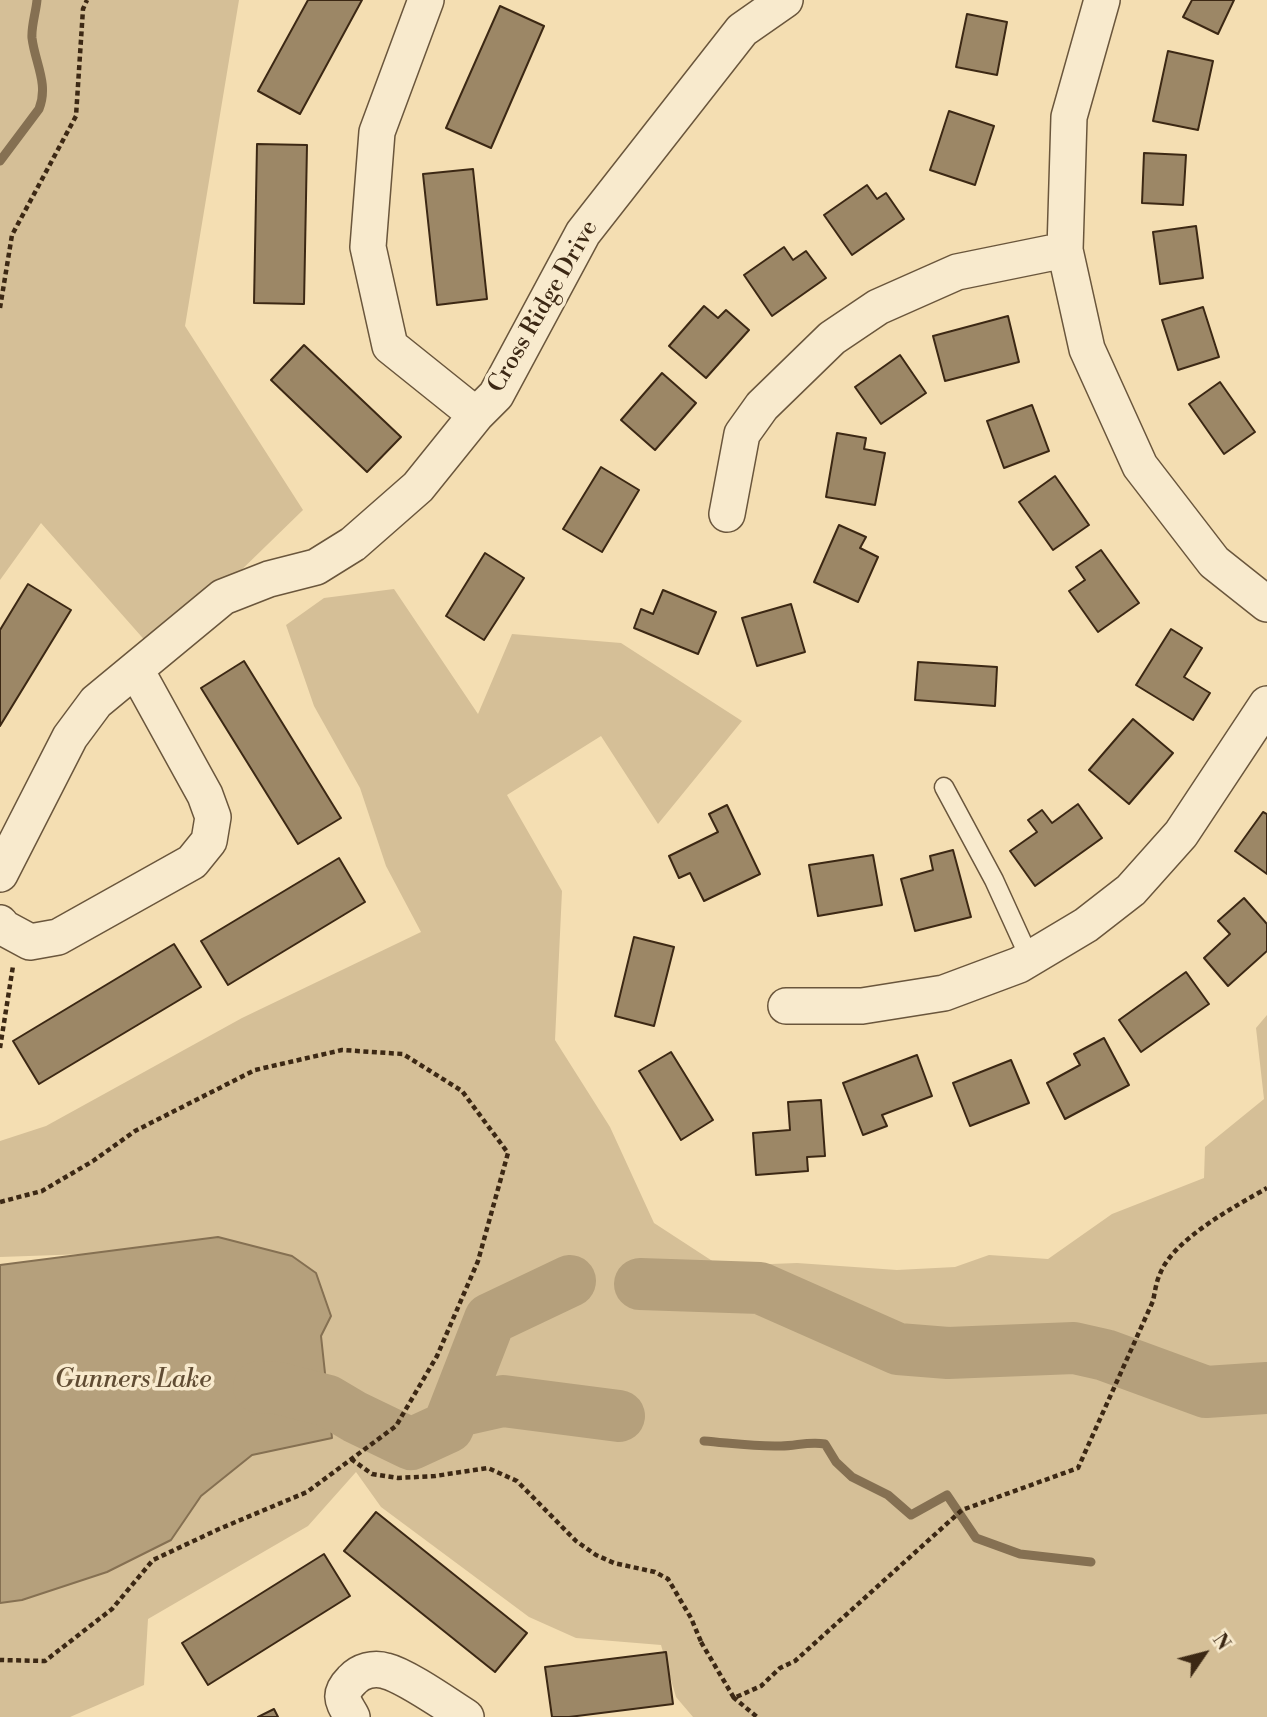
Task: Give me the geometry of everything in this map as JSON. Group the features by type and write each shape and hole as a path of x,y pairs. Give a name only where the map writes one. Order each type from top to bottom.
{"street":[{"path":"426,0 377,132 369,247 390,346 475,415"},
{"name":"Cross Ridge Drive","path":"0,874 70,737 96,702 223,597 269,579 316,567 353,544 418,487 475,415 496,395 583,233 742,30 785,0"},
{"path":"1102,0 1069,117 1065,250 1087,349 1140,466 1214,562 1267,604"},
{"path":"727,514 741,434 762,406 832,338 877,307 957,272 1065,250"},
{"path":"9,930 30,942 58,937 192,862 209,841 213,817 205,795 136,670"},
{"path":"786,1006 862,1006 944,993 1019,965 1086,925 1131,890 1181,834 1267,704"},
{"path":"352,1717 342,1699 344,1688 356,1675 371,1670 387,1671 466,1717"}],"lane":[{"path":"944,786 994,880 1030,959"}],"path":[{"path":"0,308 12,235 76,116 83,9 87,0"},
{"path":"0,1048 9,930"},
{"path":"0,1202 42,1191 93,1161 135,1131 255,1070 342,1050 402,1054 462,1091 508,1153 478,1261 437,1356 396,1426 307,1492 153,1560 112,1609 45,1661 0,1660"},
{"path":"734,1698 769,1680 780,1668 795,1661 962,1510 1078,1468 1153,1301 1160,1272 1172,1255 1219,1216 1267,1188"},
{"path":"351,1460 372,1474 398,1478 488,1468 517,1481 576,1541 596,1555 614,1563 656,1572 668,1579 734,1698 757,1717"}],"shaded area":[{"path":"0,0 239,0 185,326 303,510 156,653 41,523 0,580"},
{"path":"394,589 478,714 512,634 621,643 742,721 658,824 601,736 507,795 562,891 555,1040 610,1127 654,1223 720,1266 797,1263 897,1270 955,1267 989,1255 1048,1259 1112,1214 1204,1178 1205,1147 1264,1099 1256,1028 1267,1015 1267,1717 693,1717 676,1697 661,1645 576,1638 529,1617 381,1507 356,1472 308,1526 148,1619 144,1685 70,1717 0,1717 0,1603 22,1600 107,1572 171,1540 201,1496 252,1455 332,1438 218,1237 86,1254 0,1257 0,1141 46,1126 242,1018 421,932 386,866 360,788 314,706 286,625 324,598"}],"water":[{"name":"Gunners Lake","path":"218,1237 292,1256 316,1273 331,1316 321,1336 332,1438 252,1455 201,1496 171,1540 107,1572 22,1600 0,1603 0,1265"}],"building":[{"path":"308,0 362,0 300,114 258,91"},
{"path":"1192,0 1234,0 1218,34 1183,17"},
{"path":"500,6 544,26 491,148 446,128"},
{"path":"967,14 1007,22 997,75 956,67"},
{"path":"1168,51 1213,61 1198,130 1153,121"},
{"path":"949,111 994,126 975,185 930,170"},
{"path":"257,144 307,145 304,304 254,303"},
{"path":"1144,153 1186,155 1183,205 1142,203"},
{"path":"473,169 487,299 437,305 423,174"},
{"path":"867,185 877,199 886,193 904,219 852,255 824,215"},
{"path":"1196,226 1203,278 1160,284 1153,232"},
{"path":"784,247 793,260 806,251 826,278 772,316 744,275"},
{"path":"704,306 718,318 726,310 749,330 706,378 669,346"},
{"path":"1203,307 1219,357 1178,370 1162,320"},
{"path":"1008,316 1019,362 945,381 933,336"},
{"path":"304,345 401,437 367,472 271,380"},
{"path":"900,355 926,393 881,424 855,387"},
{"path":"662,373 696,403 655,450 621,420"},
{"path":"1220,382 1255,432 1224,454 1189,404"},
{"path":"1032,405 1049,451 1004,468 987,421"},
{"path":"837,433 866,438 864,449 885,453 875,505 826,497"},
{"path":"601,467 639,490 602,552 563,529"},
{"path":"1055,476 1089,525 1053,550 1019,502"},
{"path":"839,525 866,537 860,548 878,557 858,602 814,582"},
{"path":"1101,550 1139,603 1098,632 1069,591 1085,580 1076,567"},
{"path":"485,553 524,578 484,640 446,616"},
{"path":"28,584 71,610 0,726 0,630"},
{"path":"663,590 716,612 698,654 634,628 641,609 653,614"},
{"path":"791,604 805,652 757,666 742,618"},
{"path":"1171,629 1202,648 1184,677 1210,693 1193,720 1136,685"},
{"path":"244,661 341,818 298,844 201,688"},
{"path":"918,662 997,667 995,706 915,700"},
{"path":"1133,719 1173,753 1129,804 1089,770"},
{"path":"1078,804 1102,838 1035,886 1010,851 1037,832 1028,820 1042,810 1052,823"},
{"path":"727,805 760,874 704,901 690,873 679,878 669,856 718,832 709,814"},
{"path":"1263,812 1267,814 1267,874 1235,851"},
{"path":"953,850 971,917 915,931 901,879 933,870 930,856"},
{"path":"873,855 882,905 818,916 809,865"},
{"path":"339,858 365,902 228,985 201,941"},
{"path":"1244,898 1267,924 1267,951 1228,986 1204,958 1230,934 1218,921"},
{"path":"634,937 674,947 654,1026 615,1016"},
{"path":"174,944 201,987 39,1084 13,1041"},
{"path":"1186,972 1209,1004 1141,1052 1119,1020"},
{"path":"1104,1038 1129,1085 1065,1119 1047,1083 1080,1065 1074,1054"},
{"path":"671,1052 713,1120 681,1140 639,1071"},
{"path":"917,1055 932,1096 882,1115 887,1126 863,1135 843,1083"},
{"path":"1011,1060 1029,1103 970,1126 953,1083"},
{"path":"821,1100 825,1156 807,1157 808,1171 756,1175 753,1133 790,1130 788,1102"},
{"path":"376,1512 527,1633 495,1672 344,1551"},
{"path":"324,1554 350,1596 208,1685 182,1643"},
{"path":"666,1652 673,1704 552,1717 545,1667"},
{"path":"274,1709 278,1717 258,1717"}],"waterway":[{"path":"0,161 39,109 42,100 42,82 32,38 37,0"},
{"path":"259,1387 278,1388 328,1401 411,1444 448,1427 490,1319 570,1281"},
{"path":"640,1284 760,1288 898,1349 948,1353 1074,1348 1105,1355 1206,1392 1267,1388"},
{"path":"454,1412 503,1401 619,1416"},
{"path":"704,1441 762,1446 825,1444 836,1462 852,1477 888,1495 911,1515 947,1495 976,1538 1020,1554 1091,1562"}]}
